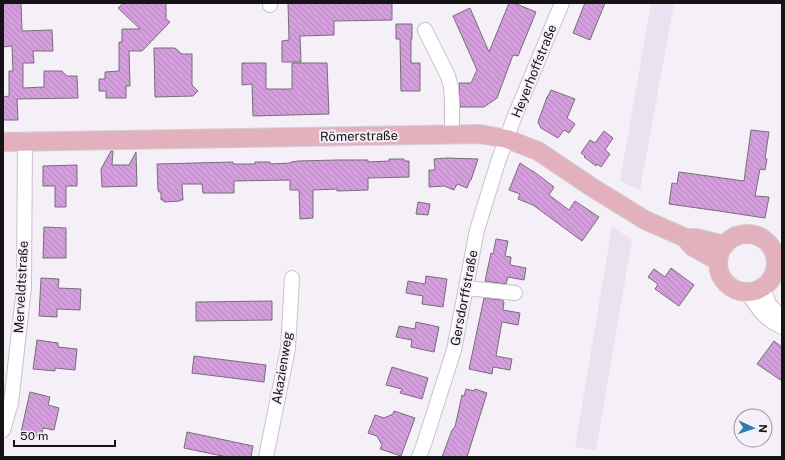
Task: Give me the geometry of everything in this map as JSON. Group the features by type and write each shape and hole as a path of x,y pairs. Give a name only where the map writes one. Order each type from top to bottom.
{"main road":[{"name":"Römerstraße","path":"3,142 480,134 507,139 538,151 593,188 645,220 688,239 696,238 725,245"},
{"path":"752,234 761,238 774,239 771,246 779,257 774,276 769,282 756,290 741,292 735,290 724,281 718,261 725,245 733,238 752,234"},
{"name":"Römerstraße","path":"688,239 692,248 718,261"}],"street":[{"name":"Heyerhoffstraße","path":"507,139 514,118 562,3"},
{"path":"425,30 448,76 451,87 452,134"},
{"name":"Gersdorffstraße","path":"419,457 454,350 477,230 507,139"},
{"name":"Merveldtstraße","path":"3,430 11,403 24,287 25,142"},
{"name":"Akazienweg","path":"266,457 288,348 292,278"},
{"path":"466,288 515,293"},
{"path":"756,290 782,318"},
{"path":"756,290 760,311 766,318 782,327"}],"shaded area":[{"path":"651,3 674,3 640,190 620,181"},
{"path":"612,226 632,240 596,450 575,447"}],"building":[{"path":"3,3 21,3 22,31 52,30 53,51 33,51 34,63 23,63 23,88 44,87 44,71 62,71 67,76 77,76 78,98 17,99 18,120 3,120 3,97 9,96 9,71 13,71 12,46 3,47"},
{"path":"124,3 166,3 166,19 170,22 142,51 129,51 130,86 126,86 126,98 106,98 106,91 99,91 99,79 105,79 105,72 119,71 119,42 122,42 122,29 140,29 118,8"},
{"path":"288,3 392,3 392,20 334,21 334,35 300,36 301,62 282,62 282,41 289,40"},
{"path":"509,3 514,3 536,12 518,56 513,55 497,98 484,107 460,107 459,83 471,83 477,70 453,16 470,8 489,52"},
{"path":"585,3 605,3 590,40 573,33"},
{"path":"396,24 412,24 411,63 420,63 420,91 401,91 400,39 396,39"},
{"path":"154,48 175,48 182,54 192,54 192,85 198,91 193,96 155,97"},
{"path":"242,63 266,63 266,89 292,89 292,63 327,63 329,114 253,116 252,84 242,85"},
{"path":"551,90 575,99 567,118 575,124 569,133 564,130 558,138 541,128 538,122"},
{"path":"751,130 769,132 765,158 767,159 765,170 760,169 755,196 769,197 765,218 669,204 672,183 677,184 679,172 744,181"},
{"path":"604,131 613,138 605,150 610,154 601,167 597,164 596,166 581,153 590,140 595,143"},
{"path":"111,151 113,151 112,165 129,165 136,152 137,186 102,187 101,169"},
{"path":"389,159 404,159 404,161 409,161 409,177 368,178 368,190 313,190 313,218 300,219 299,190 290,190 290,180 234,181 234,193 203,193 202,184 182,184 183,200 180,201 164,202 164,200 161,200 161,193 158,191 157,164 233,162 233,164 255,164 255,162 270,162 270,164 291,163 298,161 337,160 368,160 368,162 389,161"},
{"path":"434,159 478,159 467,188 457,184 454,190 444,186 429,187 429,170 435,170"},
{"path":"520,163 554,187 549,195 569,210 575,201 599,217 582,241 533,205 518,199 520,194 509,190"},
{"path":"77,165 77,186 66,186 66,207 55,207 55,186 43,186 43,166"},
{"path":"418,202 430,204 428,215 416,214"},
{"path":"44,227 66,228 66,258 43,258"},
{"path":"496,239 508,241 505,256 511,257 510,265 526,268 524,280 508,277 506,284 485,281 491,253 493,254"},
{"path":"671,268 694,285 679,306 655,289 658,284 648,277 654,269 665,277"},
{"path":"426,276 447,279 443,307 422,304 423,296 406,293 408,281 425,284"},
{"path":"41,278 59,279 58,288 81,289 80,310 57,309 57,317 39,316"},
{"path":"484,298 503,300 503,310 520,313 518,325 502,322 496,356 512,359 510,370 493,367 492,374 469,369"},
{"path":"272,301 272,320 196,321 196,302"},
{"path":"416,322 439,327 434,352 411,347 412,340 396,337 399,326 415,329"},
{"path":"37,340 58,343 58,347 77,349 75,370 55,368 55,371 33,369"},
{"path":"774,341 782,347 782,381 757,364"},
{"path":"194,356 266,365 264,382 192,373"},
{"path":"392,367 428,378 422,399 400,393 402,389 386,385"},
{"path":"466,389 474,391 475,389 487,393 467,457 442,457 452,430 455,427 462,395 464,396"},
{"path":"30,392 50,397 48,405 59,408 54,430 43,428 41,437 21,432"},
{"path":"394,411 415,418 401,456 380,449 382,445 377,436 368,433 375,415 384,418 393,414"},
{"path":"187,432 253,446 251,457 227,457 184,448"}]}
